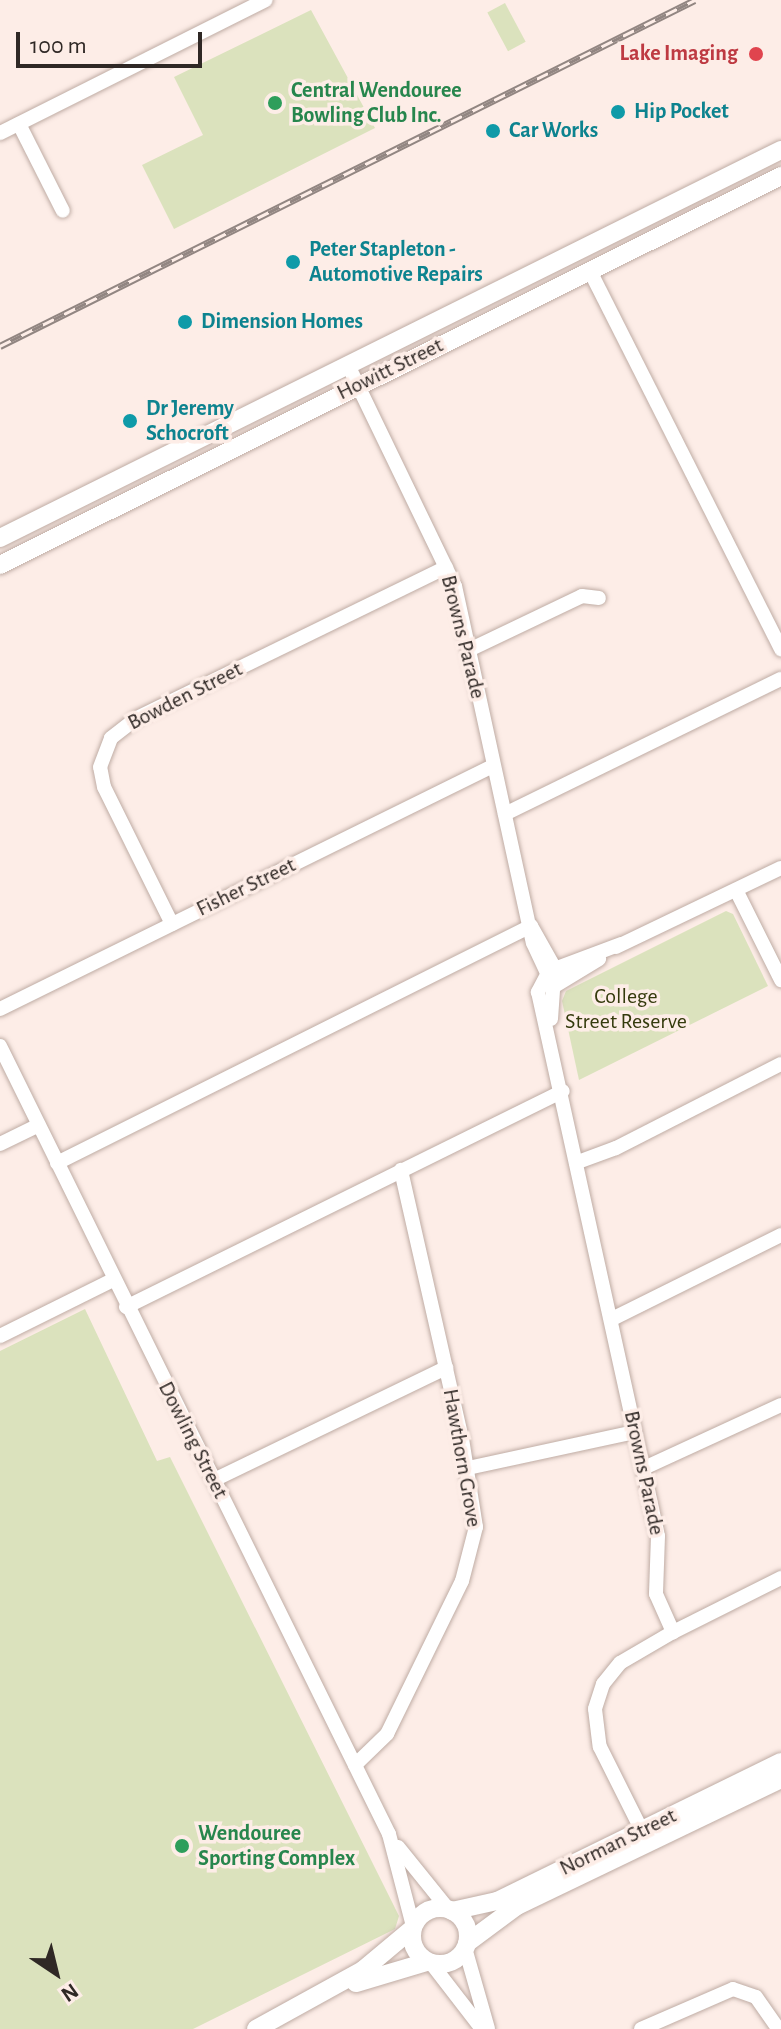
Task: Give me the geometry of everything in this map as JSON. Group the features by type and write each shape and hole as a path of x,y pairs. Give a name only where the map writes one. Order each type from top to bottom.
{"main road":[{"name":"Howitt Street","path":"0,538 781,150"},
{"name":"Howitt Street","path":"0,565 781,176"},
{"name":"Norman Street","path":"320,1997 429,1962 448,1963 517,1906 781,1762"},
{"name":"Norman Street","path":"256,2029 320,1997 375,1962 413,1928 425,1912 490,1904 781,1779"},
{"path":"450,1910 466,1927 466,1946"},
{"path":"413,1928 414,1948 429,1962"}],"street":[{"path":"0,133 266,0"},
{"path":"19,124 63,211"},
{"path":"590,271 781,649"},
{"name":"Browns Parade","path":"348,365 446,567 469,650 531,926 554,974 538,997 556,1057 644,1468 659,1544 655,1589 673,1632"},
{"name":"Bowden Street","path":"172,924 104,787 100,767 111,738 135,719 446,567"},
{"path":"469,650 582,596 599,598"},
{"path":"505,814 781,679"},
{"name":"Fisher Street","path":"0,1009 493,766"},
{"path":"554,974 781,868"},
{"path":"736,890 781,980"},
{"path":"57,1163 531,926"},
{"name":"Dowling Street","path":"0,1046 126,1307 389,1834 413,1928"},
{"path":"578,1162 616,1148 781,1064"},
{"path":"126,1307 563,1091"},
{"path":"0,1144 39,1125"},
{"name":"Hawthorn Grove","path":"355,1765 387,1734 468,1567 476,1527 468,1468 401,1170"},
{"path":"612,1319 781,1235"},
{"path":"0,1336 113,1280"},
{"path":"214,1480 446,1368"},
{"path":"644,1468 781,1405"},
{"path":"468,1468 635,1432"},
{"path":"645,1837 600,1747 595,1709 603,1684 620,1663 673,1632 781,1578"},
{"name":"Dowling Street","path":"389,1834 450,1910"},
{"path":"466,1946 485,2029"},
{"path":"429,1962 485,2029"},
{"path":"641,2029 733,1989 756,1997 778,2029"}],"green space":[{"path":"505,3 526,42 508,51 487,12"},
{"name":"Central Wendouree Bowling Club Inc.","path":"311,10 375,128 174,229 142,165 203,135 174,77"},
{"name":"College Street Reserve","path":"726,911 733,914 768,986 579,1080 562,1001 566,991"},
{"path":"85,1309 157,1461 170,1457 399,1916 395,1929 193,2029 0,2029 0,1351"}],"railway":[{"path":"0,346 695,0"}],"place":[{"name":"Lake Imaging","path":"756,54"},
{"name":"Central Wendouree Bowling Club Inc.","path":"275,103"},
{"name":"Hip Pocket","path":"618,112"},
{"name":"Car Works","path":"493,131"},
{"name":"Peter Stapleton - Automotive Repairs","path":"293,262"},
{"name":"Dimension Homes","path":"185,322"},
{"name":"Dr Jeremy Schocroft","path":"130,421"},
{"name":"Wendouree Sporting Complex","path":"182,1846"}]}
